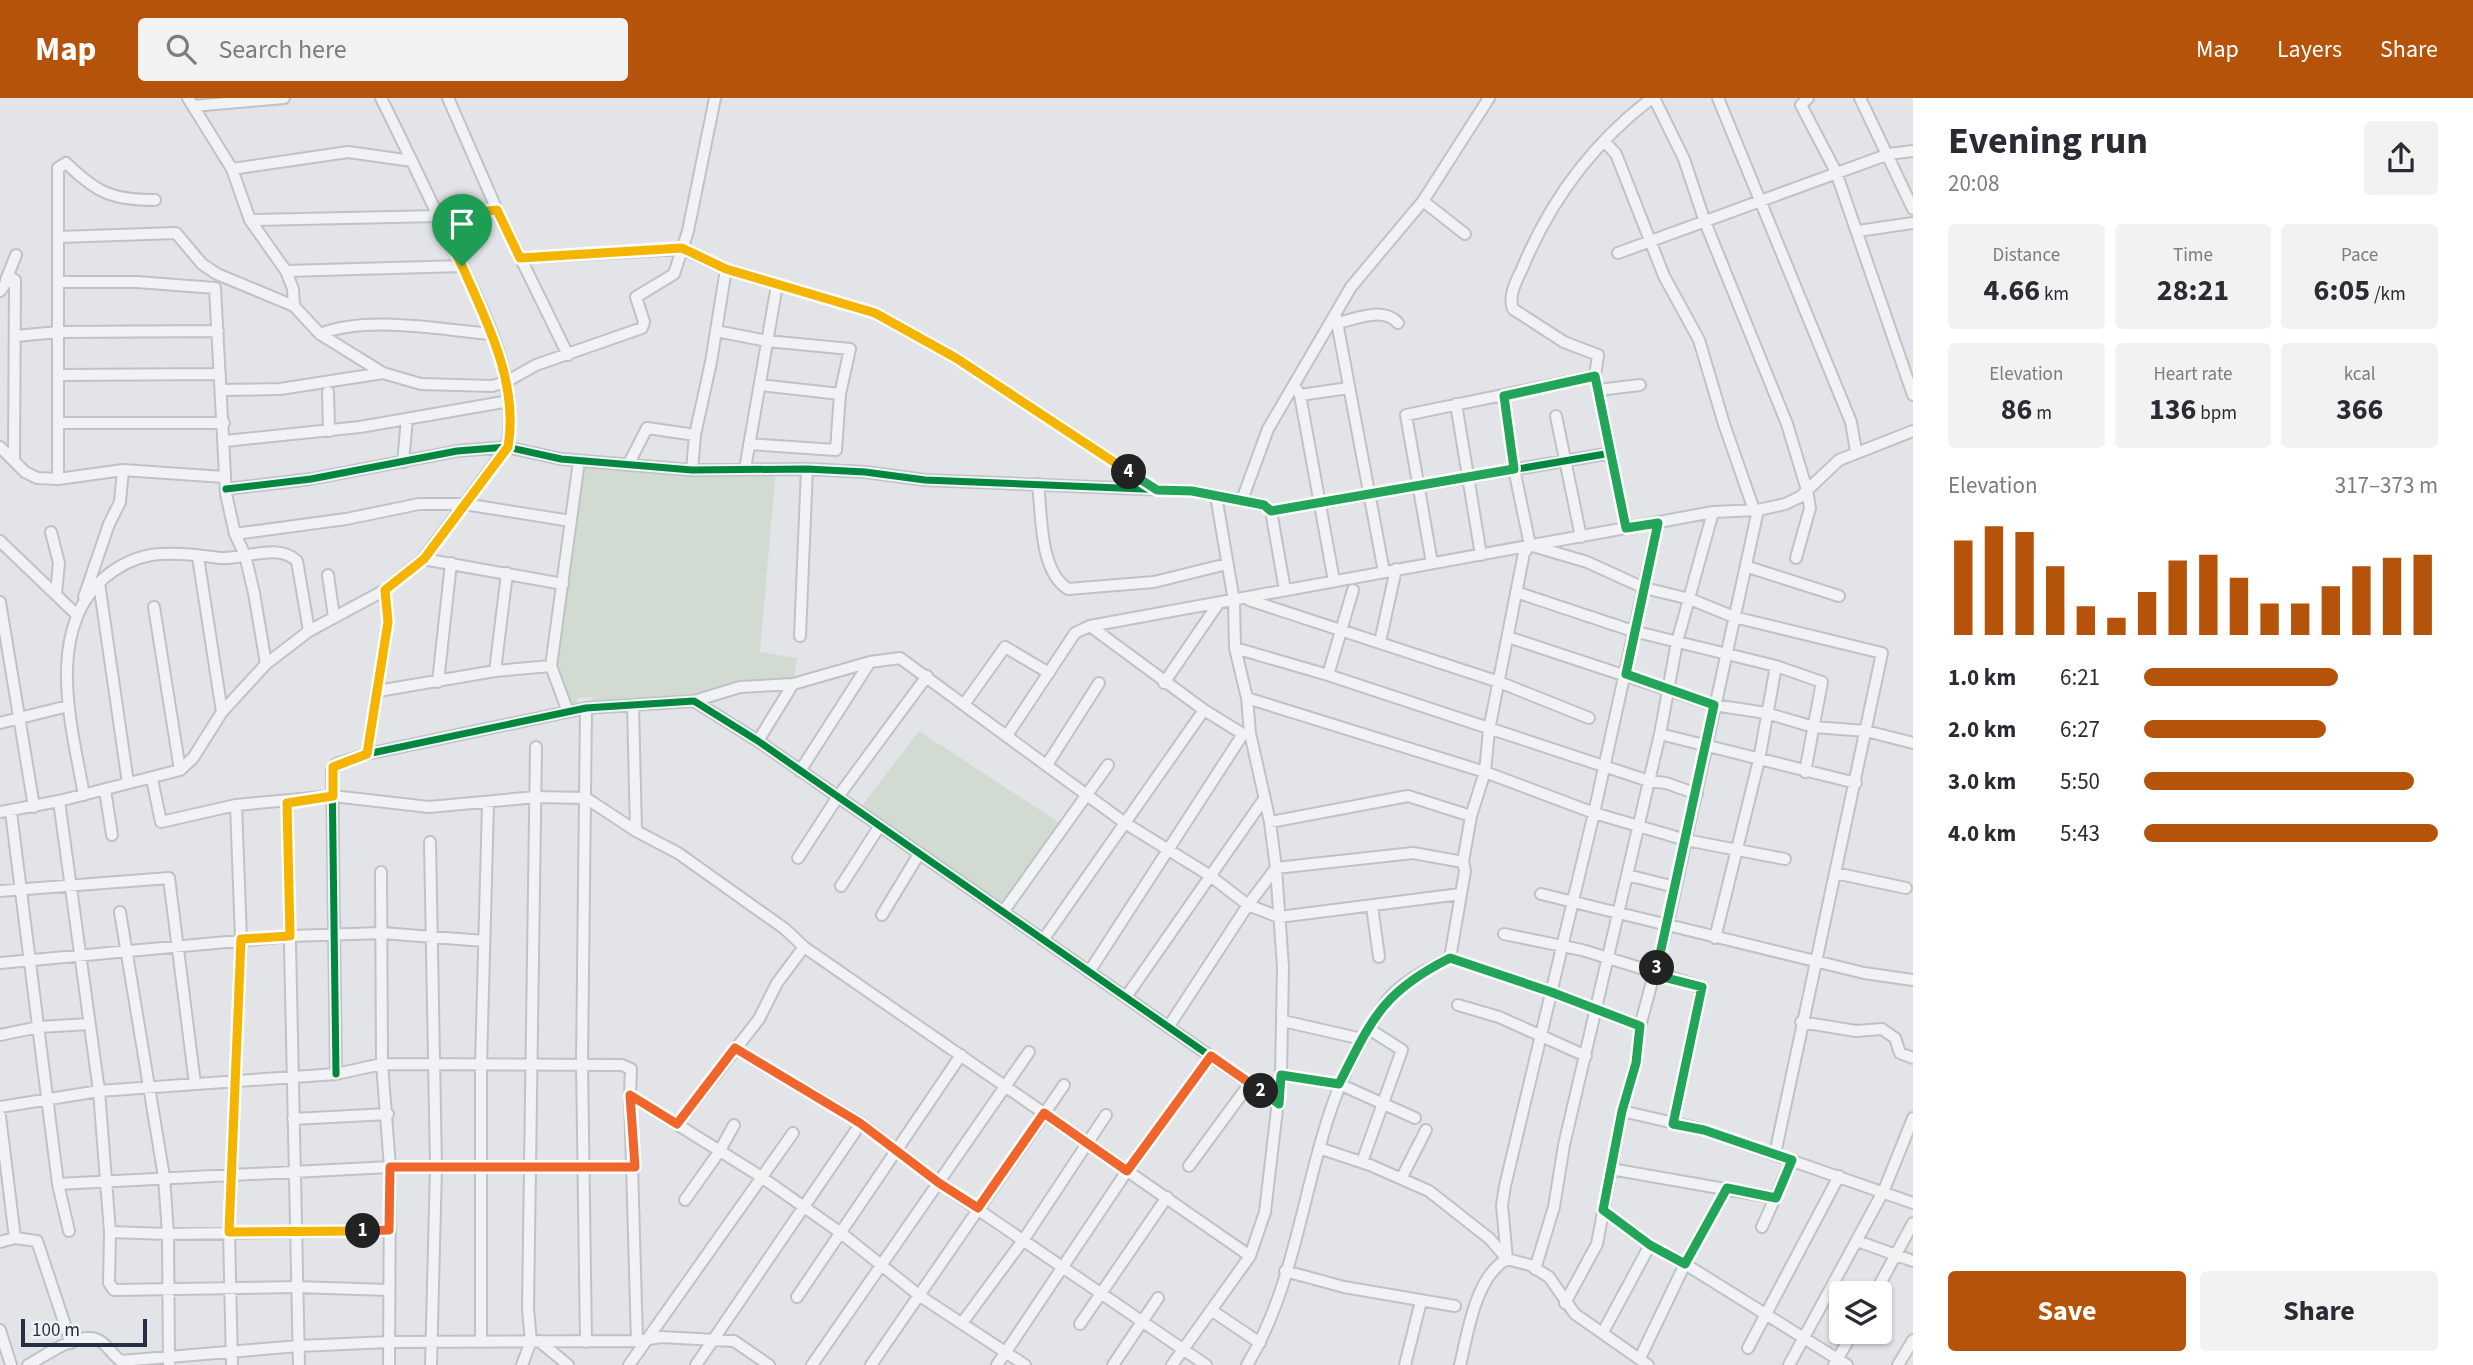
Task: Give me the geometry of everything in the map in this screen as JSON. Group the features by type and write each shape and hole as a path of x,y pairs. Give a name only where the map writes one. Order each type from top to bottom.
{"street":[{"path":"285,98 190,102 232,169 250,220 286,271 293,289 294,306"},
{"path":"69,1231 58,1184 23,888 6,812 152,779 180,770 193,758 222,712 266,664 309,631 385,590 424,559 508,447 511,426 509,401 492,334 381,98"},
{"path":"448,98 497,210 568,355"},
{"path":"59,237 176,233 202,264 217,274 294,306 320,334 383,373 421,384 492,386 506,382 536,365 642,328 644,322 636,297 646,288 669,279 682,248 715,98"},
{"path":"1242,500 1268,429 1337,320 1351,286 1423,201 1489,98"},
{"path":"1626,528 1595,376 1598,355 1564,342 1513,309 1511,295 1530,248 1559,197 1604,141 1623,121 1653,98 1684,159 1705,222 1760,354 1807,489 1810,508 1797,558"},
{"path":"1718,98 1851,422 1856,452"},
{"path":"1808,98 1801,105 1836,172 1913,396"},
{"path":"1860,98 1913,209"},
{"path":"1565,1303 1597,1244 1622,1111 1636,1063 1640,1026 1667,927 1714,705 1748,567 1756,510 1724,424 1699,340 1664,276 1616,154 1604,141"},
{"path":"1618,253 1836,172 1889,154 1913,151"},
{"path":"232,169 348,152 412,161"},
{"path":"58,479 58,168 66,163 97,191 116,198 155,200"},
{"path":"1423,201 1465,234"},
{"path":"250,220 438,216 497,210"},
{"path":"1858,231 1913,223"},
{"path":"520,258 682,248 726,269 875,313 956,358 1157,490"},
{"path":"0,291 16,255"},
{"path":"286,271 462,266"},
{"path":"692,470 695,435 726,269"},
{"path":"6,280 10,276 15,280 14,458"},
{"path":"58,282 137,282 215,288 225,441 224,477 235,534 245,555 266,664"},
{"path":"745,469 777,285"},
{"path":"1337,320 1382,313 1391,315 1398,323"},
{"path":"1337,320 1384,572"},
{"path":"320,334 341,326 367,325 492,334"},
{"path":"16,336 58,332 218,331"},
{"path":"716,331 767,341 850,349 840,394 835,450 749,444"},
{"path":"221,390 280,389 383,373"},
{"path":"58,375 220,374"},
{"path":"1432,563 1406,415 1595,376"},
{"path":"760,385 840,394"},
{"path":"1294,385 1300,395 1334,581"},
{"path":"1598,390 1640,386"},
{"path":"1300,395 1349,388"},
{"path":"328,392 329,432"},
{"path":"1247,1365 1260,1343 1285,1271 1339,1084 1380,1009 1399,989 1450,958 1465,871 1463,862 1471,816 1485,772 1489,730 1516,592 1524,553 1530,545 1514,469 1504,396"},
{"path":"225,441 329,432 509,401"},
{"path":"1456,404 1481,555"},
{"path":"1556,416 1581,537"},
{"path":"404,462 407,419"},
{"path":"59,423 224,424"},
{"path":"628,465 647,428 695,435"},
{"path":"1008,734 1076,633 1090,626 1713,512 1756,510 1785,505 1807,489 1823,472 1856,452 1913,430"},
{"path":"0,447 14,458 25,472 37,478 58,479 123,470 224,477"},
{"path":"226,489 311,479 508,447 579,461 692,470 865,471 925,480 1192,491 1264,505 1271,511 1285,590"},
{"path":"1271,511 1611,453"},
{"path":"568,712 551,666 579,461"},
{"path":"800,636 807,469"},
{"path":"84,795 68,706 69,653 77,615 94,584 109,524 120,502 123,470"},
{"path":"1038,484 1048,559 1059,583 1068,589 1154,582 1227,564"},
{"path":"1172,1365 1250,1256 1265,1212 1281,1075 1283,1021 1276,868 1270,822 1247,734 1247,698 1235,648 1234,601 1216,496"},
{"path":"235,534 346,519 419,504 464,504 571,521"},
{"path":"1535,1269 1554,1208 1564,1145 1660,734 1677,642 1713,512"},
{"path":"1507,1259 1502,1205 1505,1186 1605,766 1658,523"},
{"path":"51,532 59,563 56,593"},
{"path":"0,541 77,615"},
{"path":"1530,545 1587,562 1644,588 1690,599 1734,617 1882,653 1856,783 1801,1022 1775,1154"},
{"path":"94,584 124,564 151,555 198,557 274,552 291,555 297,561 309,631"},
{"path":"198,557 222,712"},
{"path":"424,559 563,584"},
{"path":"438,682 451,563"},
{"path":"1748,567 1839,596"},
{"path":"1380,642 1396,569"},
{"path":"495,671 507,573"},
{"path":"328,575 334,617"},
{"path":"94,584 128,783"},
{"path":"367,754 388,622 385,590"},
{"path":"1328,675 1353,590"},
{"path":"1516,592 1633,631 1776,666 1822,682 1805,772"},
{"path":"1247,599 1499,682 1589,718"},
{"path":"0,602 34,807"},
{"path":"1164,683 1218,604"},
{"path":"154,607 180,770"},
{"path":"1090,626 1164,683 1247,734"},
{"path":"1508,637 1714,705 1766,713 1814,727 1866,731 1913,743"},
{"path":"965,703 1005,647 1049,673"},
{"path":"1235,648 1328,675 1649,782 1666,782 1697,793"},
{"path":"336,1074 333,767 367,754 586,708 694,701 740,687 793,684 870,662 900,658 1048,763 1125,822 1209,875 1248,905 1279,917 1460,894"},
{"path":"800,771 870,662"},
{"path":"378,691 495,671 551,666"},
{"path":"1715,938 1759,760 1776,666"},
{"path":"798,858 837,798 927,676"},
{"path":"1048,763 1099,683"},
{"path":"758,741 793,684"},
{"path":"1247,698 1485,772 1594,813 1686,840 1785,859"},
{"path":"694,701 758,741 1279,1104"},
{"path":"633,705 636,831"},
{"path":"0,723 68,706"},
{"path":"586,708 582,1063 586,1342"},
{"path":"1043,940 1204,710"},
{"path":"1089,972 1166,850 1247,734"},
{"path":"1660,734 1707,748 1856,783"},
{"path":"522,1365 535,1341 528,1309 536,747"},
{"path":"1003,912 1108,765"},
{"path":"152,779 161,822 236,805 287,803 333,796 429,807 488,804 536,797 586,798 636,831 678,853 785,929 804,947 1250,1256"},
{"path":"105,790 112,835"},
{"path":"1270,822 1408,796 1471,816"},
{"path":"1126,997 1264,799"},
{"path":"59,801 99,1091 110,1232 109,1283 114,1290 297,1287 388,1290"},
{"path":"287,803 299,1365"},
{"path":"481,1342 481,1064 488,804"},
{"path":"232,1365 229,1232 241,939 236,805"},
{"path":"841,886 879,827"},
{"path":"430,842 436,1167 432,1365"},
{"path":"1169,1026 1248,905 1276,868 1413,853 1463,862"},
{"path":"882,915 919,854"},
{"path":"381,872 382,1064 388,1114 390,1167 389,1365"},
{"path":"1835,873 1906,888"},
{"path":"1628,875 1675,887"},
{"path":"0,891 169,878 195,1084"},
{"path":"1541,894 1667,927 1864,973 1913,980"},
{"path":"1372,906 1379,957"},
{"path":"120,912 164,1177 168,1234 169,1361"},
{"path":"0,962 176,944 336,934 382,933 484,941"},
{"path":"1504,934 1562,946 1702,987 1673,1124"},
{"path":"677,1124 759,1019 777,983 804,947"},
{"path":"1450,958 1640,1026"},
{"path":"1458,1006 1499,1017 1586,1056"},
{"path":"1283,1021 1362,1039"},
{"path":"1801,1022 1856,1031 1882,1029 1895,1038 1900,1054 1913,1058"},
{"path":"0,1035 39,1027 89,1024"},
{"path":"1362,1162 1402,1050 1369,1029"},
{"path":"735,1048 860,1123 939,1183 1024,1239 1142,1324 1184,1348 1206,1365"},
{"path":"813,1365 1029,1052"},
{"path":"797,1297 961,1055"},
{"path":"997,1365 1127,1171 1211,1056"},
{"path":"0,1107 99,1091 336,1074 382,1064 622,1065 631,1069 642,1340"},
{"path":"1281,1075 1339,1084 1415,1118"},
{"path":"1189,1166 1250,1083"},
{"path":"871,1365 1064,1085"},
{"path":"630,1095 760,1175 841,1233 920,1296 1025,1365"},
{"path":"1622,1111 1704,1130 1884,1190 1913,1203"},
{"path":"293,1119 388,1114"},
{"path":"962,1323 1024,1239 1106,1115"},
{"path":"0,1116 15,1238"},
{"path":"1789,1365 1884,1190 1913,1118"},
{"path":"696,1365 860,1123"},
{"path":"685,1200 719,1152 734,1125"},
{"path":"1402,1177 1426,1130"},
{"path":"629,1365 642,1340 793,1133"},
{"path":"1319,1148 1402,1177 1446,1202 1490,1239 1507,1259 1535,1269 1549,1278 1575,1314 1644,1362 1685,1264 1727,1188"},
{"path":"1762,1227 1792,1160"},
{"path":"58,1184 390,1167 635,1167"},
{"path":"1611,1169 1776,1198"},
{"path":"1748,1348 1839,1176"},
{"path":"1080,1324 1167,1197"},
{"path":"1603,1210 1650,1245 1803,1337 1835,1362 1847,1365"},
{"path":"1882,1281 1913,1223"},
{"path":"110,1232 168,1234 389,1230"},
{"path":"0,1242 15,1238 37,1241 71,1343"},
{"path":"1857,1241 1913,1261"},
{"path":"1603,1332 1650,1245"},
{"path":"1460,1365 1480,1295 1491,1274 1507,1259"},
{"path":"1285,1271 1345,1287 1455,1306"},
{"path":"1113,1365 1158,1298"},
{"path":"1405,1365 1421,1301"},
{"path":"1211,1310 1260,1343"},
{"path":"0,1330 11,1365"},
{"path":"28,1365 71,1343 94,1339 103,1343 111,1355 121,1360 169,1361 299,1346 389,1342 586,1342 713,1338 739,1343 769,1365"},
{"path":"1899,1365 1913,1340"},
{"path":"535,1341 566,1364"},
{"path":"103,1343 108,1365"},
{"path":"1835,1362 1846,1344"},
{"path":"51,1353 55,1365"},
{"path":"747,1365 753,1354"}],"shaded area":[{"path":"579,461 776,468 760,652 797,658 793,684 769,684 694,701 594,708 592,697 577,698 578,710 568,712 551,666"},
{"path":"919,731 1063,825 1003,912 857,812"}],"cycle path":[{"path":"226,489 311,479 457,451 507,447 561,459 692,470 807,469 865,472 925,480 1192,491 1264,505 1271,511 1611,453"},
{"path":"336,1074 332,771 336,764 367,754 586,708 694,701 758,741 1279,1104"}],"route":[{"path":"497,210 520,258 682,248 726,269 875,313 956,358 1157,490 1192,491 1242,500 1264,505 1271,511 1514,469 1504,396 1595,376 1626,528 1658,523 1626,674 1714,705 1707,748 1655,975 1702,987 1673,1124 1704,1130 1792,1160 1776,1198 1727,1188 1685,1264 1650,1245 1603,1210 1622,1111 1636,1063 1640,1026 1450,958 1391,995 1362,1039 1339,1084 1281,1075 1279,1104 1211,1056 1127,1171 1044,1113 978,1208 939,1183 860,1123 735,1048 677,1124 630,1095 635,1167 390,1167 389,1230 229,1232 241,939 290,936 287,803 333,796 333,767 340,762 367,754 388,622 385,590 424,559 440,533 508,447 511,426 509,401 498,349 462,266 438,216 497,210"}]}
